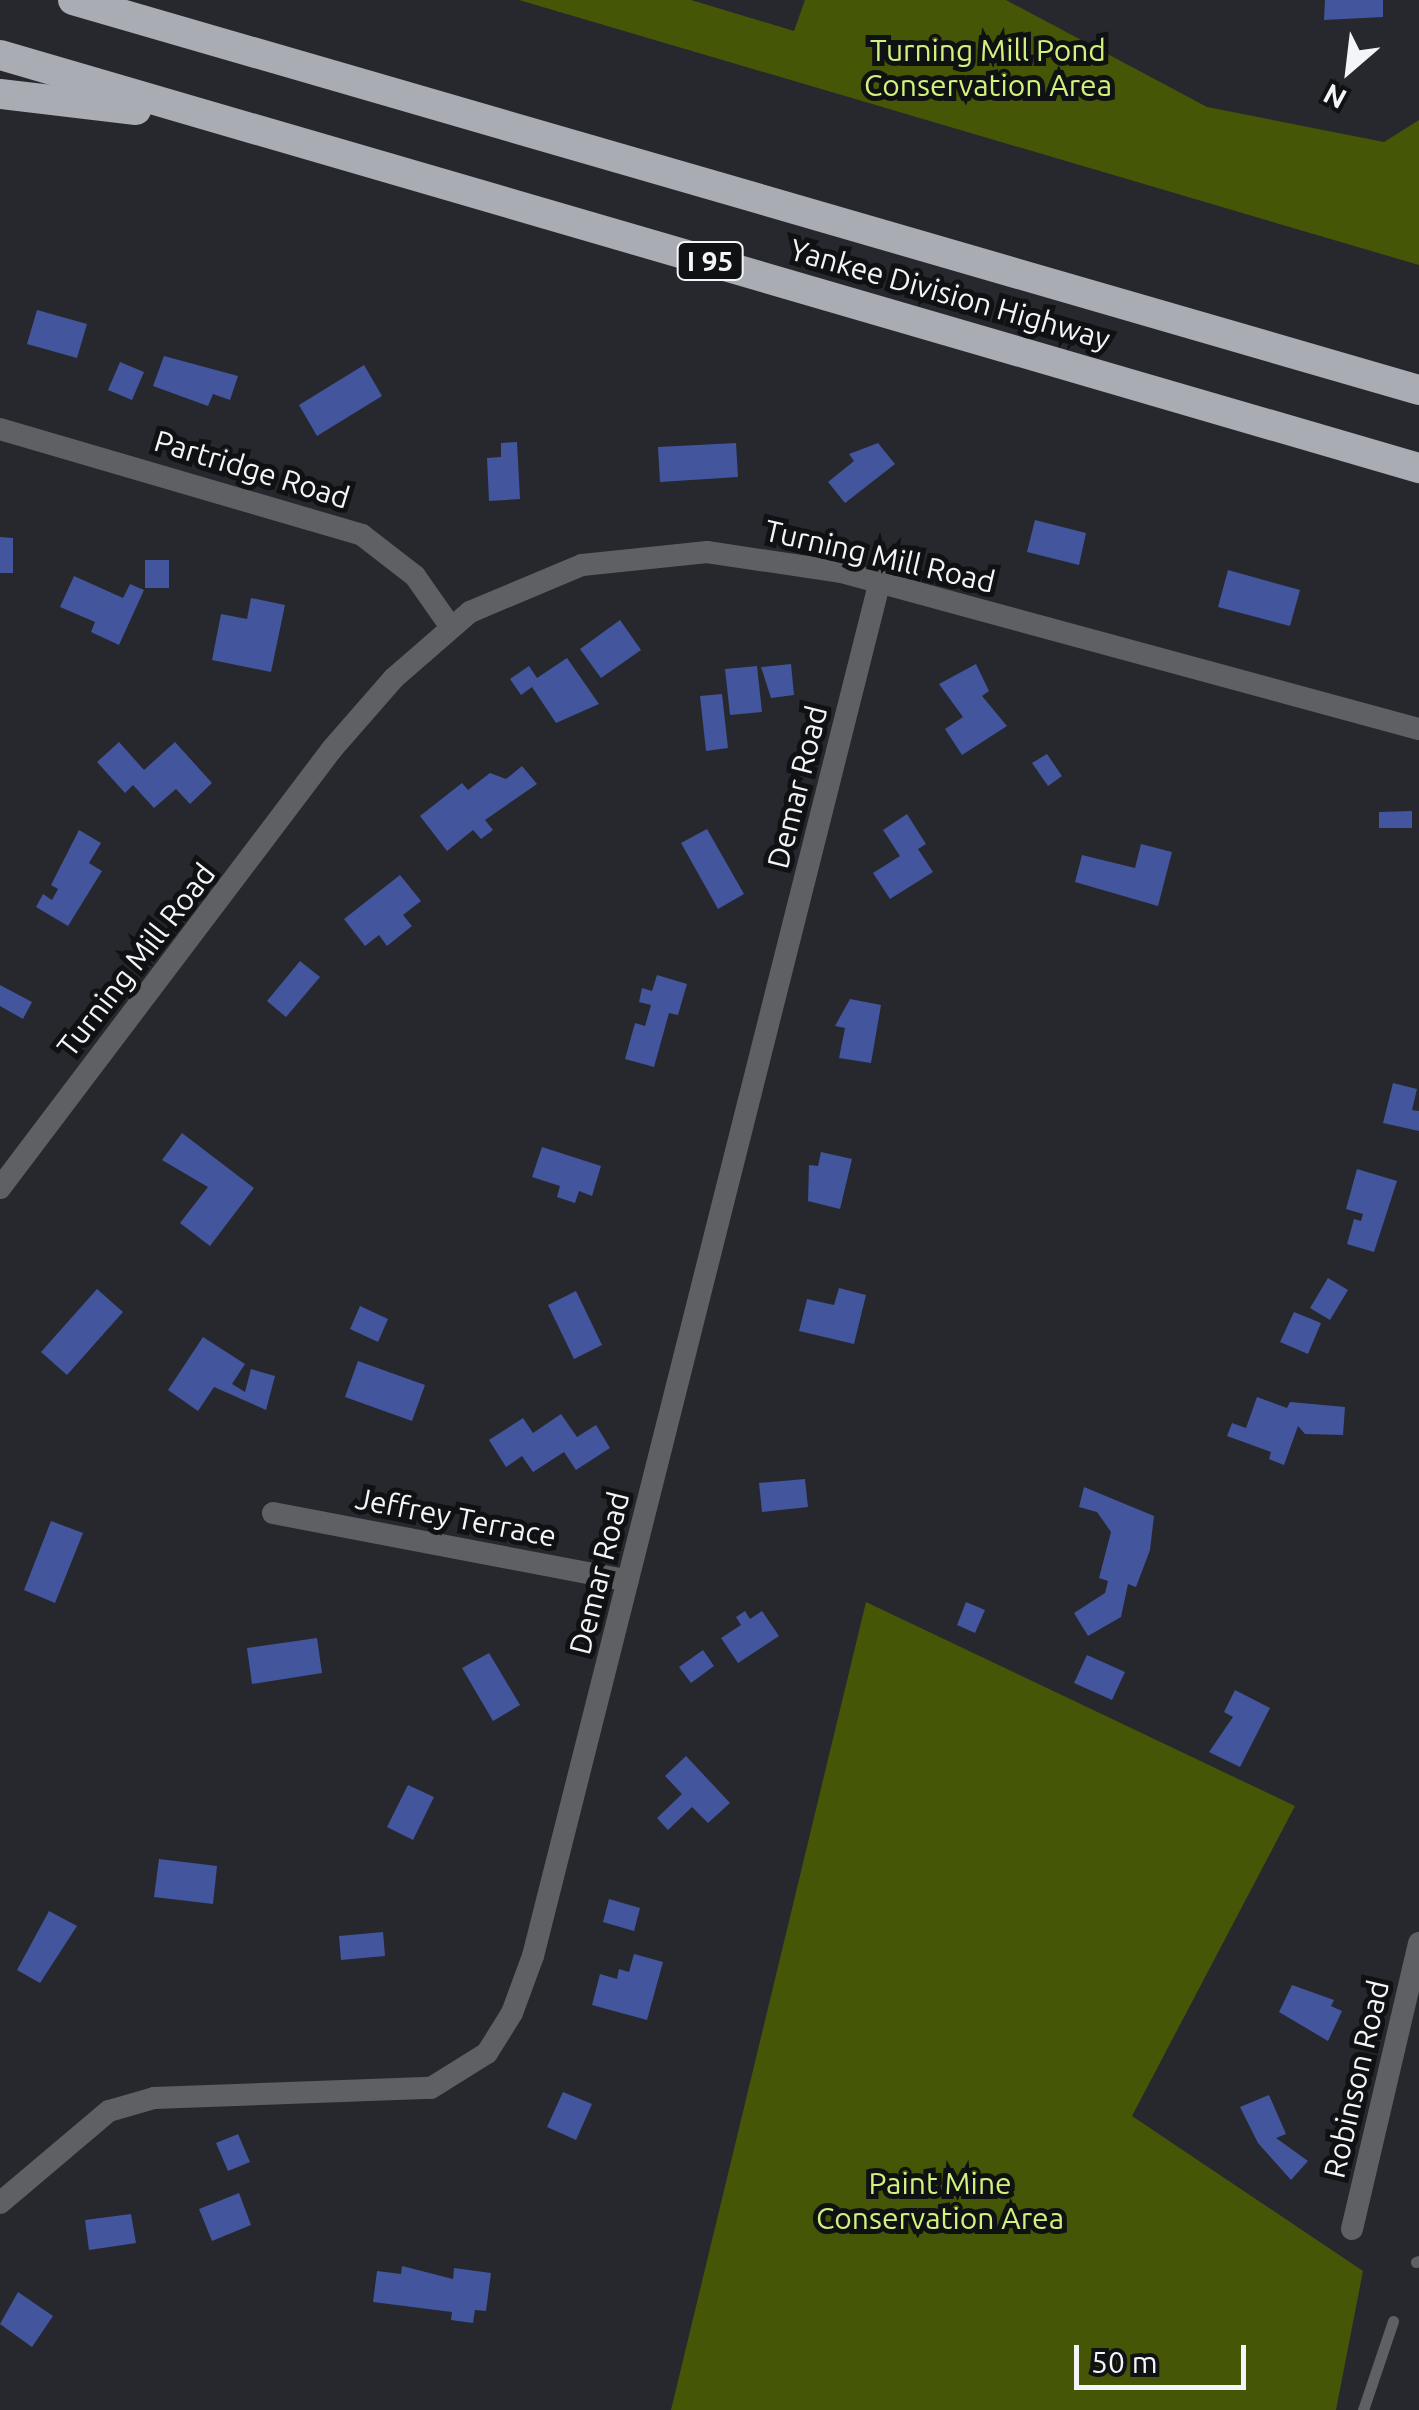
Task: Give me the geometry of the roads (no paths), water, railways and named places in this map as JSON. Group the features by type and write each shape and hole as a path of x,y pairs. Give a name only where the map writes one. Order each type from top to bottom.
{"highway":[{"name":"Yankee Division Highway","path":"73,0 1419,390"},
{"name":"Yankee Division Highway","path":"0,55 1419,468"},
{"path":"0,94 221,120"}],"street":[{"name":"Partridge Road","path":"0,428 362,534 415,576 450,626"},
{"name":"Turning Mill Road","path":"0,1188 332,750 450,626 530,582 624,556 754,556 880,582 1419,729"},
{"name":"Demar Road","path":"0,2202 86,2124 133,2102 414,2092 449,2080 486,2053 512,2013 533,1956 880,582"},
{"name":"Jeffrey Terrace","path":"274,1513 628,1581"},
{"name":"Robinson Road","path":"1352,2229 1419,1942"}],"lane":[{"path":"1364,2410 1394,2322"}],"park label":[{"name":"Turning Mill Pond Conservation Area","path":"988,67"},
{"name":"Paint Mine Conservation Area","path":"940,2200"}]}
